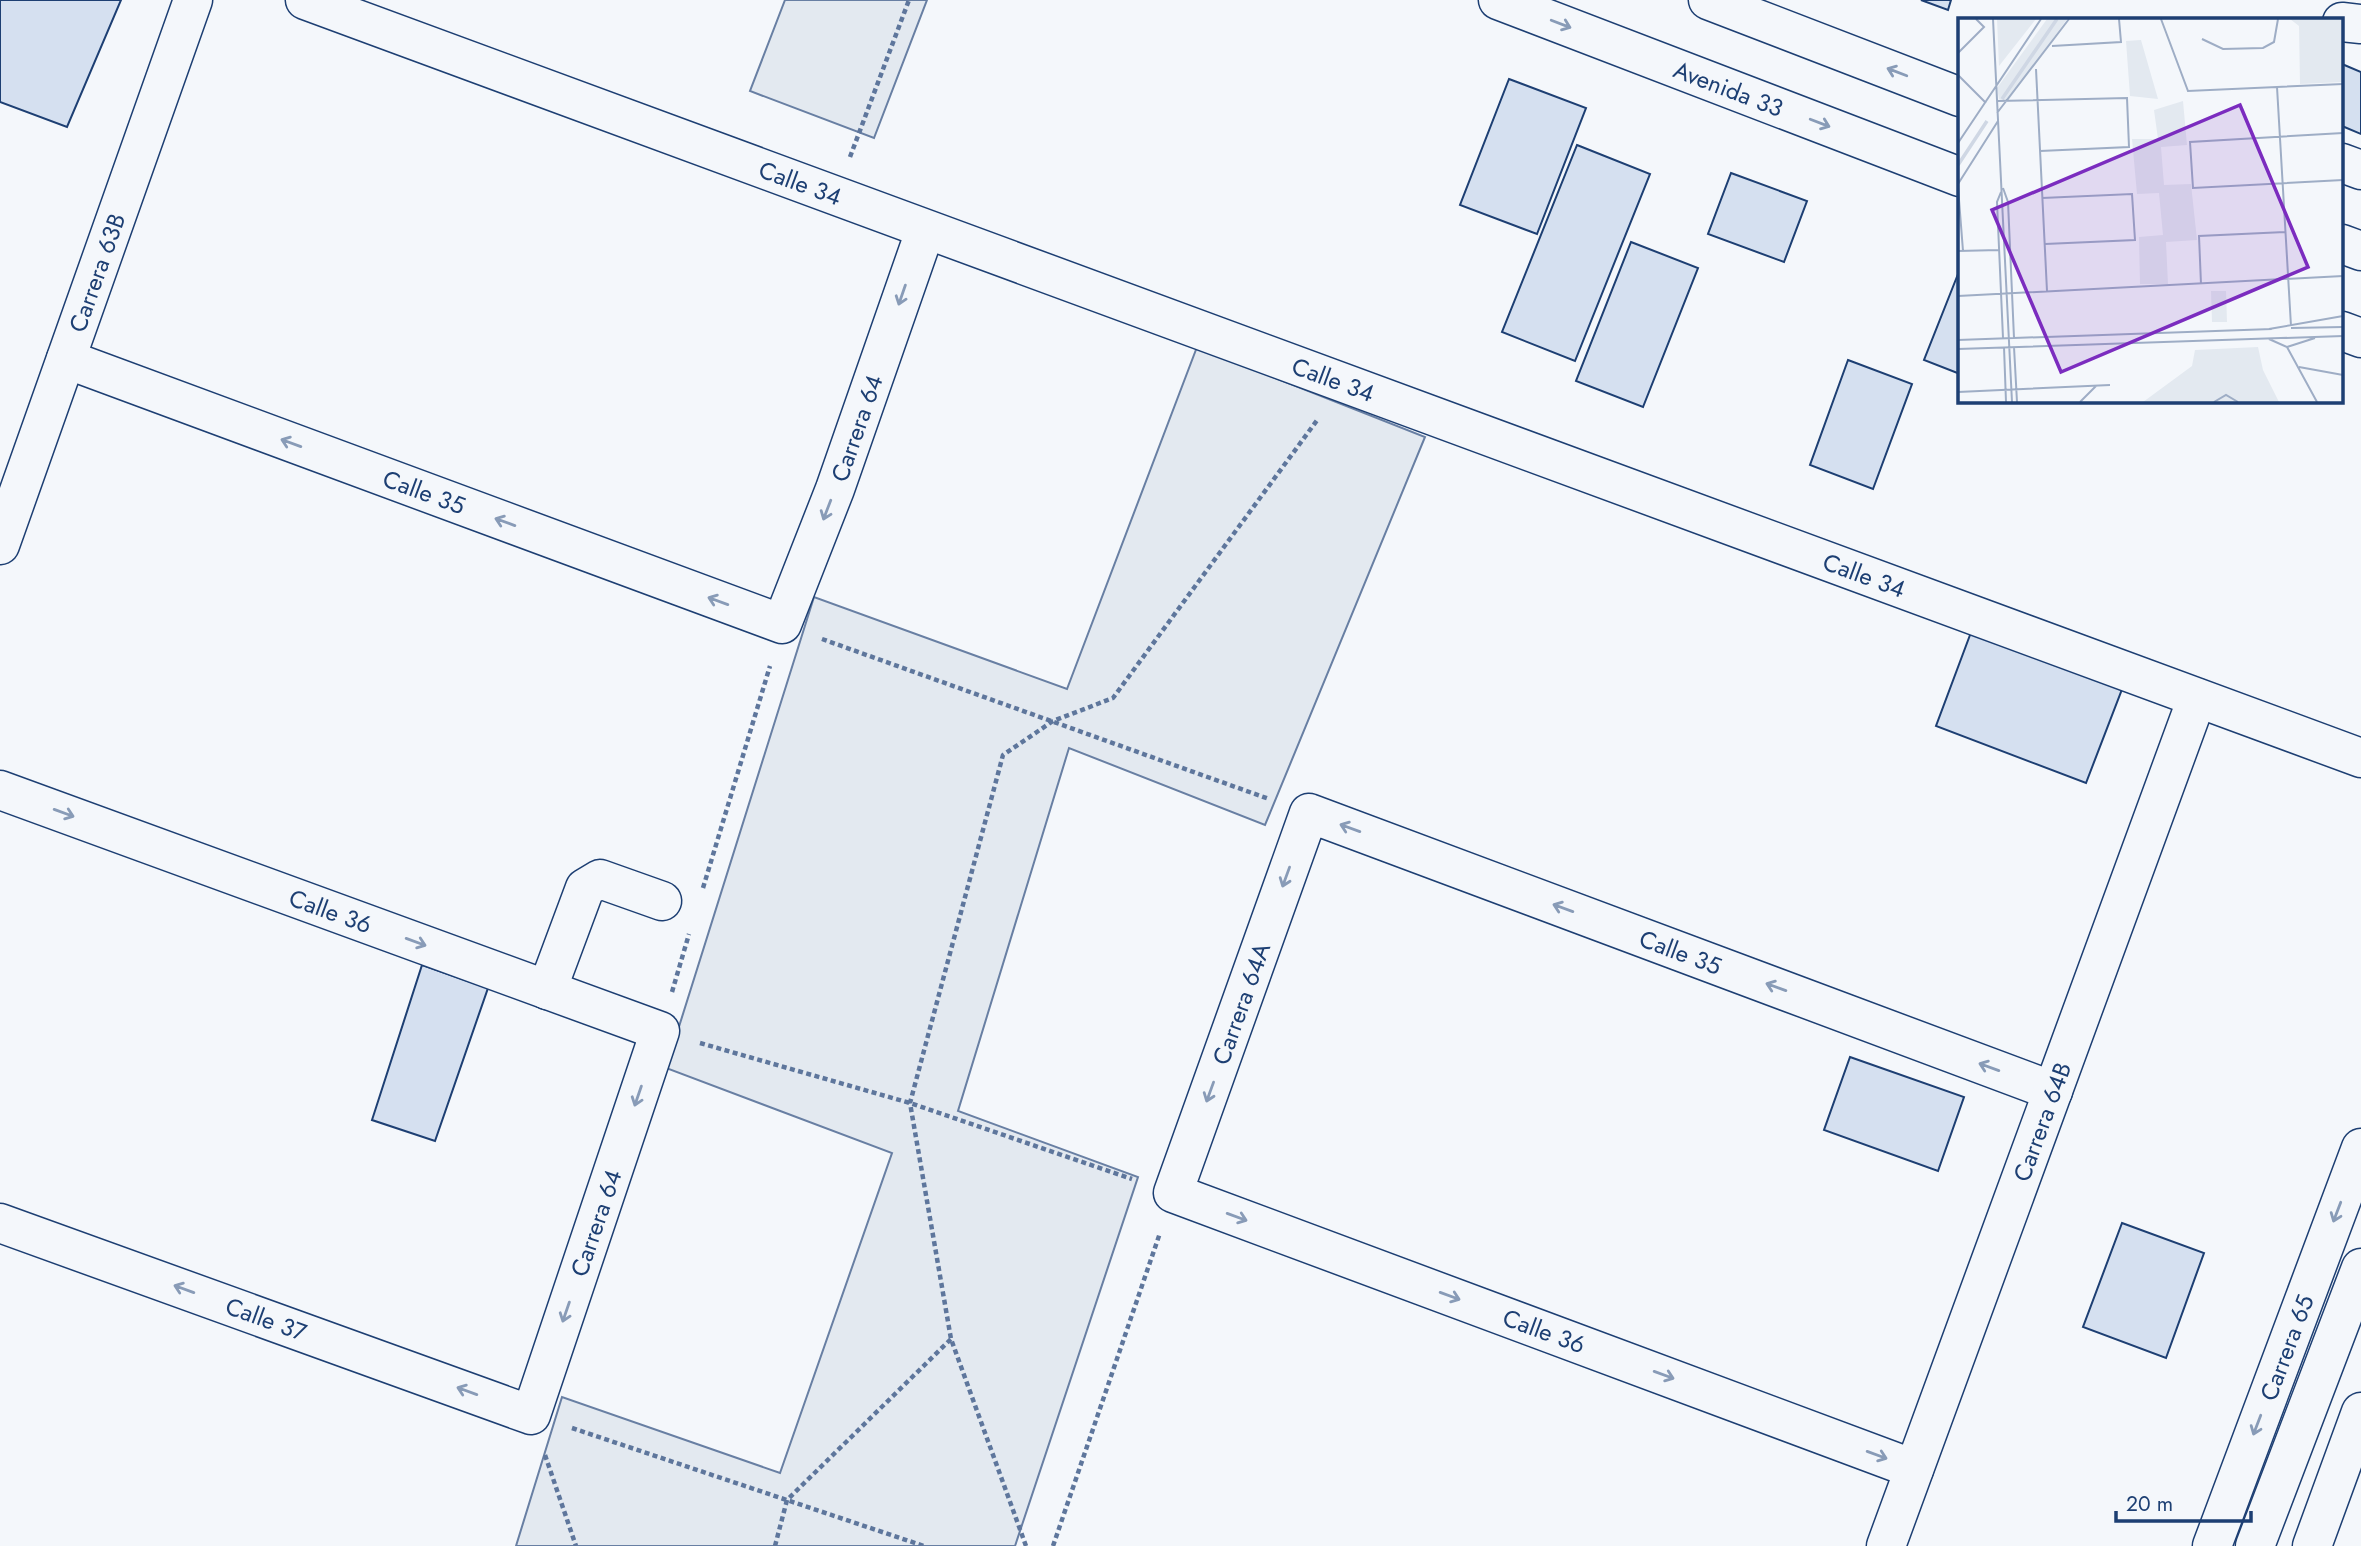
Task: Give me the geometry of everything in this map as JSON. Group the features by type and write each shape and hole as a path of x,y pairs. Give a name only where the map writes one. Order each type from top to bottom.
{"street":[{"name":"Carrera 63B","path":"0,545 194,0"},
{"name":"Calle 34","path":"305,0 835,198 2361,758"},
{"name":"Avenida 33","path":"1498,0 1958,176"},
{"path":"1708,0 1958,96"},
{"path":"2344,164 2361,170"},
{"name":"Carrera 64","path":"782,624 835,489 925,231"},
{"path":"2344,245 2361,251"},
{"path":"2344,332 2361,338"},
{"name":"Calle 35","path":"66,359 782,624"},
{"name":"Carrera 64B","path":"1886,1546 2197,698"},
{"name":"Calle 36","path":"0,790 660,1031"},
{"name":"Calle 35","path":"1309,813 2053,1091"},
{"name":"Carrera 64A","path":"1173,1193 1309,813"},
{"path":"547,990 585,888 593,881 600,879 681,901"},
{"name":"Carrera 64","path":"531,1415 660,1031"},
{"name":"Carrera 65","path":"2212,1546 2361,1148"},
{"name":"Calle 36","path":"1173,1193 1914,1469"},
{"name":"Calle 37","path":"0,1223 531,1415"},
{"name":"Carrera 65","path":"2255,1546 2361,1268"},
{"path":"2312,1546 2361,1412"}],"path":[{"path":"835,198 909,0"},
{"path":"1026,1546 951,1339 910,1103 1003,755 1053,721 1113,698 1343,384"},
{"path":"681,901 782,624 1309,813"},
{"path":"691,926 660,1031 910,1103 1173,1193 1053,1546"},
{"path":"775,1546 788,1500 951,1339"},
{"path":"531,1415 924,1546"},
{"path":"531,1415 576,1546"}],"shaded area":[{"path":"785,0 927,0 874,138 750,91"},
{"path":"1197,347 1425,437 1265,825 1069,748 958,1111 1138,1177 1015,1546 516,1546 562,1397 780,1473 892,1153 666,1068 814,597 1067,689"}],"building":[{"path":"0,0 121,0 67,127 0,102"},
{"path":"1921,0 1951,0 1948,10"},
{"path":"2344,65 2361,72 2361,134 2344,127"},
{"path":"1509,79 1586,108 1537,234 1460,205"},
{"path":"1577,145 1650,174 1575,361 1502,332"},
{"path":"1731,173 1807,201 1784,262 1708,234"},
{"path":"1631,242 1698,268 1643,407 1576,381"},
{"path":"1958,274 1958,373 1924,360"},
{"path":"1848,360 1912,384 1873,489 1810,465"},
{"path":"1973,627 2124,684 2086,783 1936,726"},
{"path":"422,965 488,988 435,1141 372,1120"},
{"path":"1850,1057 1964,1097 1938,1171 1824,1130"},
{"path":"2122,1223 2204,1253 2166,1358 2083,1327"}]}
